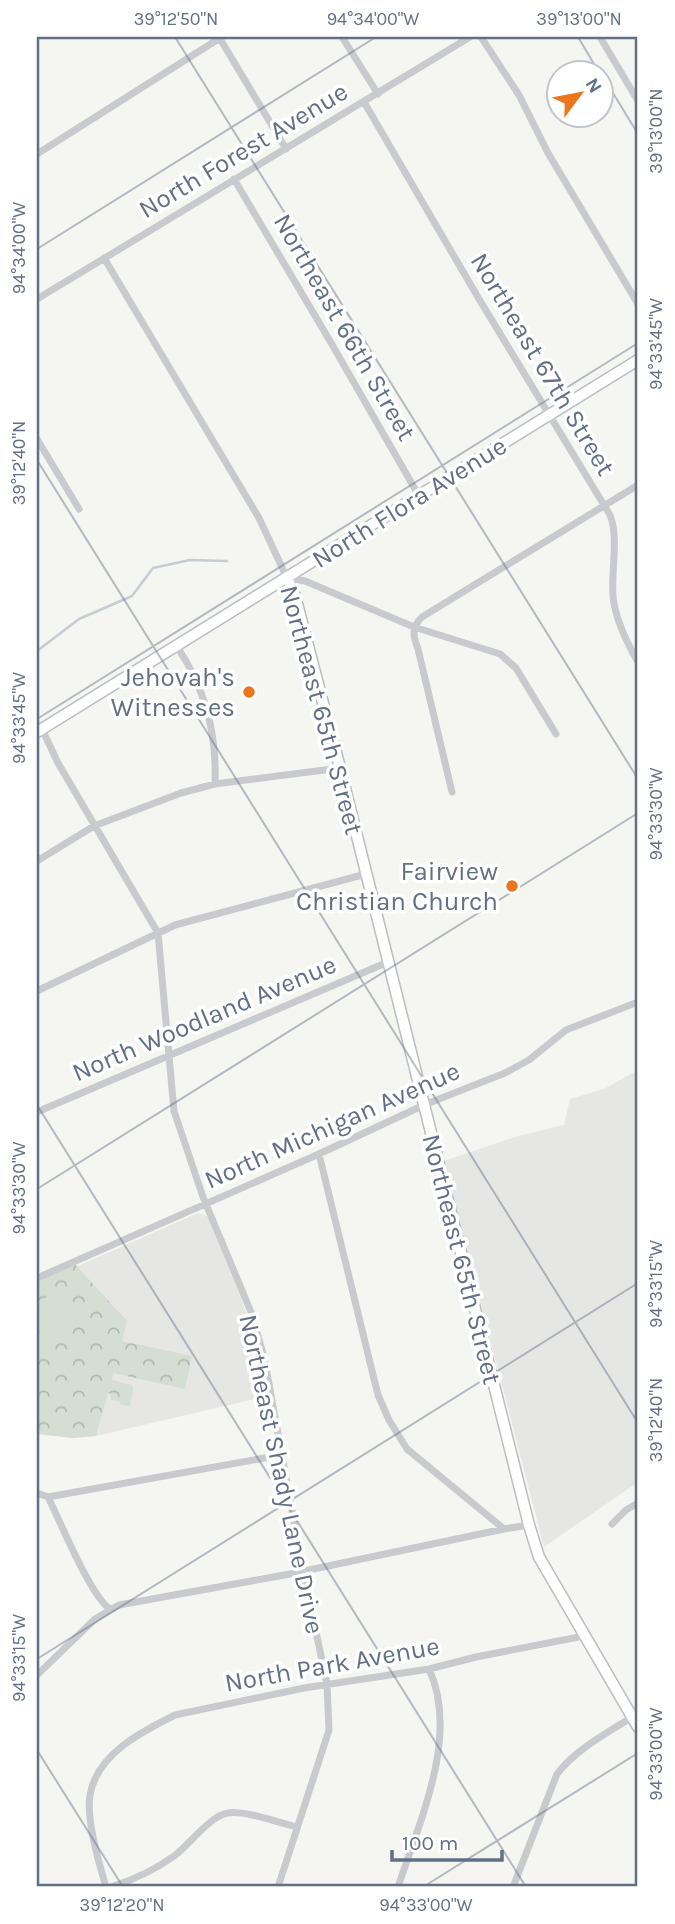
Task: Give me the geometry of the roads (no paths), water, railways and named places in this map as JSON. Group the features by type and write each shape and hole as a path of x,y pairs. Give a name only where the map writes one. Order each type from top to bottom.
{"street":[{"path":"37,154 220,37 286,149"},
{"path":"342,37 378,94"},
{"name":"North Forest Avenue","path":"37,299 470,37"},
{"path":"481,37 519,95 548,153 638,304"},
{"path":"600,37 638,100"},
{"name":"Northeast 67th Street","path":"364,102 549,416 611,515 615,529 613,597 625,635 638,662"},
{"name":"Northeast 66th Street","path":"234,179 419,496"},
{"name":"Northeast 65th Street","path":"104,258 259,518 295,596 529,1525 539,1557 638,1727"},
{"name":"North Flora Avenue","path":"39,727 287,578 638,360"},
{"path":"37,439 79,509"},
{"path":"452,792 413,635 414,627 422,617 638,485"},
{"path":"287,578 305,581 414,627 491,650 505,657 516,668 556,734"},
{"path":"176,645 192,669 207,709 214,750 215,784"},
{"name":"Northeast Shady Lane Drive","path":"39,727 158,933 174,1111 186,1151 251,1312 264,1357 303,1571 327,1684 329,1730 278,1887"},
{"path":"37,860 94,826 181,793 215,784 340,768"},
{"path":"37,991 175,925 366,874"},
{"name":"North Woodland Avenue","path":"37,1112 388,962"},
{"name":"North Michigan Avenue","path":"37,1278 424,1105 505,1073 528,1060 566,1030 638,1002"},
{"path":"319,1154 379,1395 389,1420 407,1449 504,1529"},
{"path":"37,1493 48,1497 281,1455"},
{"path":"48,1497 84,1573 103,1605 110,1609"},
{"path":"612,1524 638,1503"},
{"path":"37,1675 95,1619 119,1605 529,1525"},
{"name":"North Park Avenue","path":"108,1887 98,1858 90,1806 93,1786 103,1766 120,1748 175,1715 327,1684 429,1669 584,1636"},
{"path":"398,1887 425,1805 436,1761 438,1691 429,1669"},
{"path":"513,1887 556,1774 569,1759 632,1717"},
{"path":"108,1887 136,1878 164,1863 222,1814 237,1813 297,1827"}],"waterway":[{"path":"37,651 79,619 132,596 153,568 190,560 227,561"}],"place":[{"name":"Jehovah's Witnesses","path":"249,692"},
{"name":"Fairview Christian Church","path":"512,886"}]}
